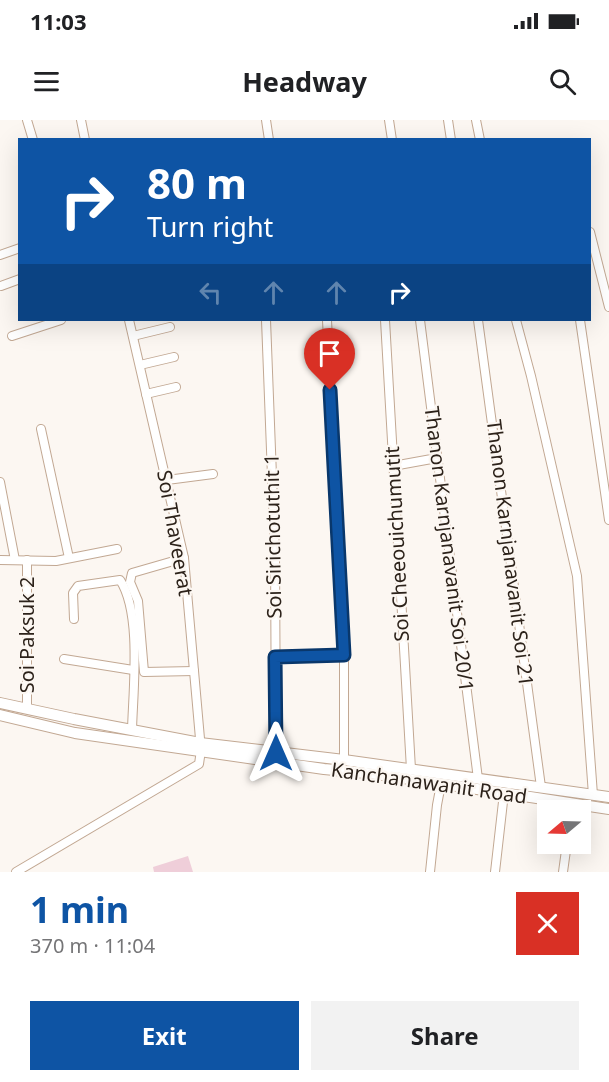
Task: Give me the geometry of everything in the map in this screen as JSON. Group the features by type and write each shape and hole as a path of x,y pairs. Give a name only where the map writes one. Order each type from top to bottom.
{"main road":[{"name":"Kanchanawanit Road","path":"0,703 201,746 324,769 441,784 540,787 568,800"},
{"name":"Kanchanawanit Road","path":"0,715 75,733 344,760 478,778 504,787 563,800"},
{"name":"Kanchanawanit Road","path":"578,800 593,795 609,797"},
{"name":"Kanchanawanit Road","path":"591,806 609,810"}],"street":[{"path":"27,120 32,138"},
{"path":"81,120 85,138"},
{"path":"266,120 269,138"},
{"path":"389,120 392,138"},
{"path":"448,120 451,138"},
{"path":"476,120 480,138"},
{"path":"591,236 609,307"},
{"path":"0,255 18,249"},
{"path":"1,286 18,280"},
{"path":"12,336 58,321"},
{"name":"Soi Thaveerat","path":"129,321 184,558 201,746"},
{"name":"Soi Sirichotuthit 1","path":"266,321 275,554 276,753"},
{"path":"327,321 344,655 344,760"},
{"name":"Soi Cheeouichumutit","path":"385,321 411,769"},
{"name":"Thanon Karnjanavanit Soi 20/1","path":"420,321 478,778"},
{"name":"Thanon Karnjanavanit Soi 21","path":"478,321 540,787"},
{"path":"516,321 577,576 593,795"},
{"path":"580,321 609,519"},
{"path":"133,336 170,327"},
{"path":"140,365 174,357"},
{"path":"146,394 176,387"},
{"path":"42,429 69,558"},
{"path":"393,466 437,458"},
{"path":"166,480 213,474"},
{"path":"0,482 15,560"},
{"path":"0,560 56,561 117,549"},
{"path":"184,558 132,573 130,582 138,600 144,672 194,671"},
{"name":"Soi Paksuk 2","path":"27,560 27,709"},
{"path":"74,618 73,593 78,586 120,580 130,601 134,629 132,730"},
{"path":"275,657 344,655"},
{"path":"64,659 133,670"},
{"path":"16,872 199,764 201,746"},
{"path":"430,872 441,784"},
{"path":"495,872 504,787"},
{"path":"563,872 565,854"}],"shaded area":[{"path":"188,856 193,872 154,872 153,867"}],"route":[{"path":"276,753 275,657 344,655 330,390"}]}
